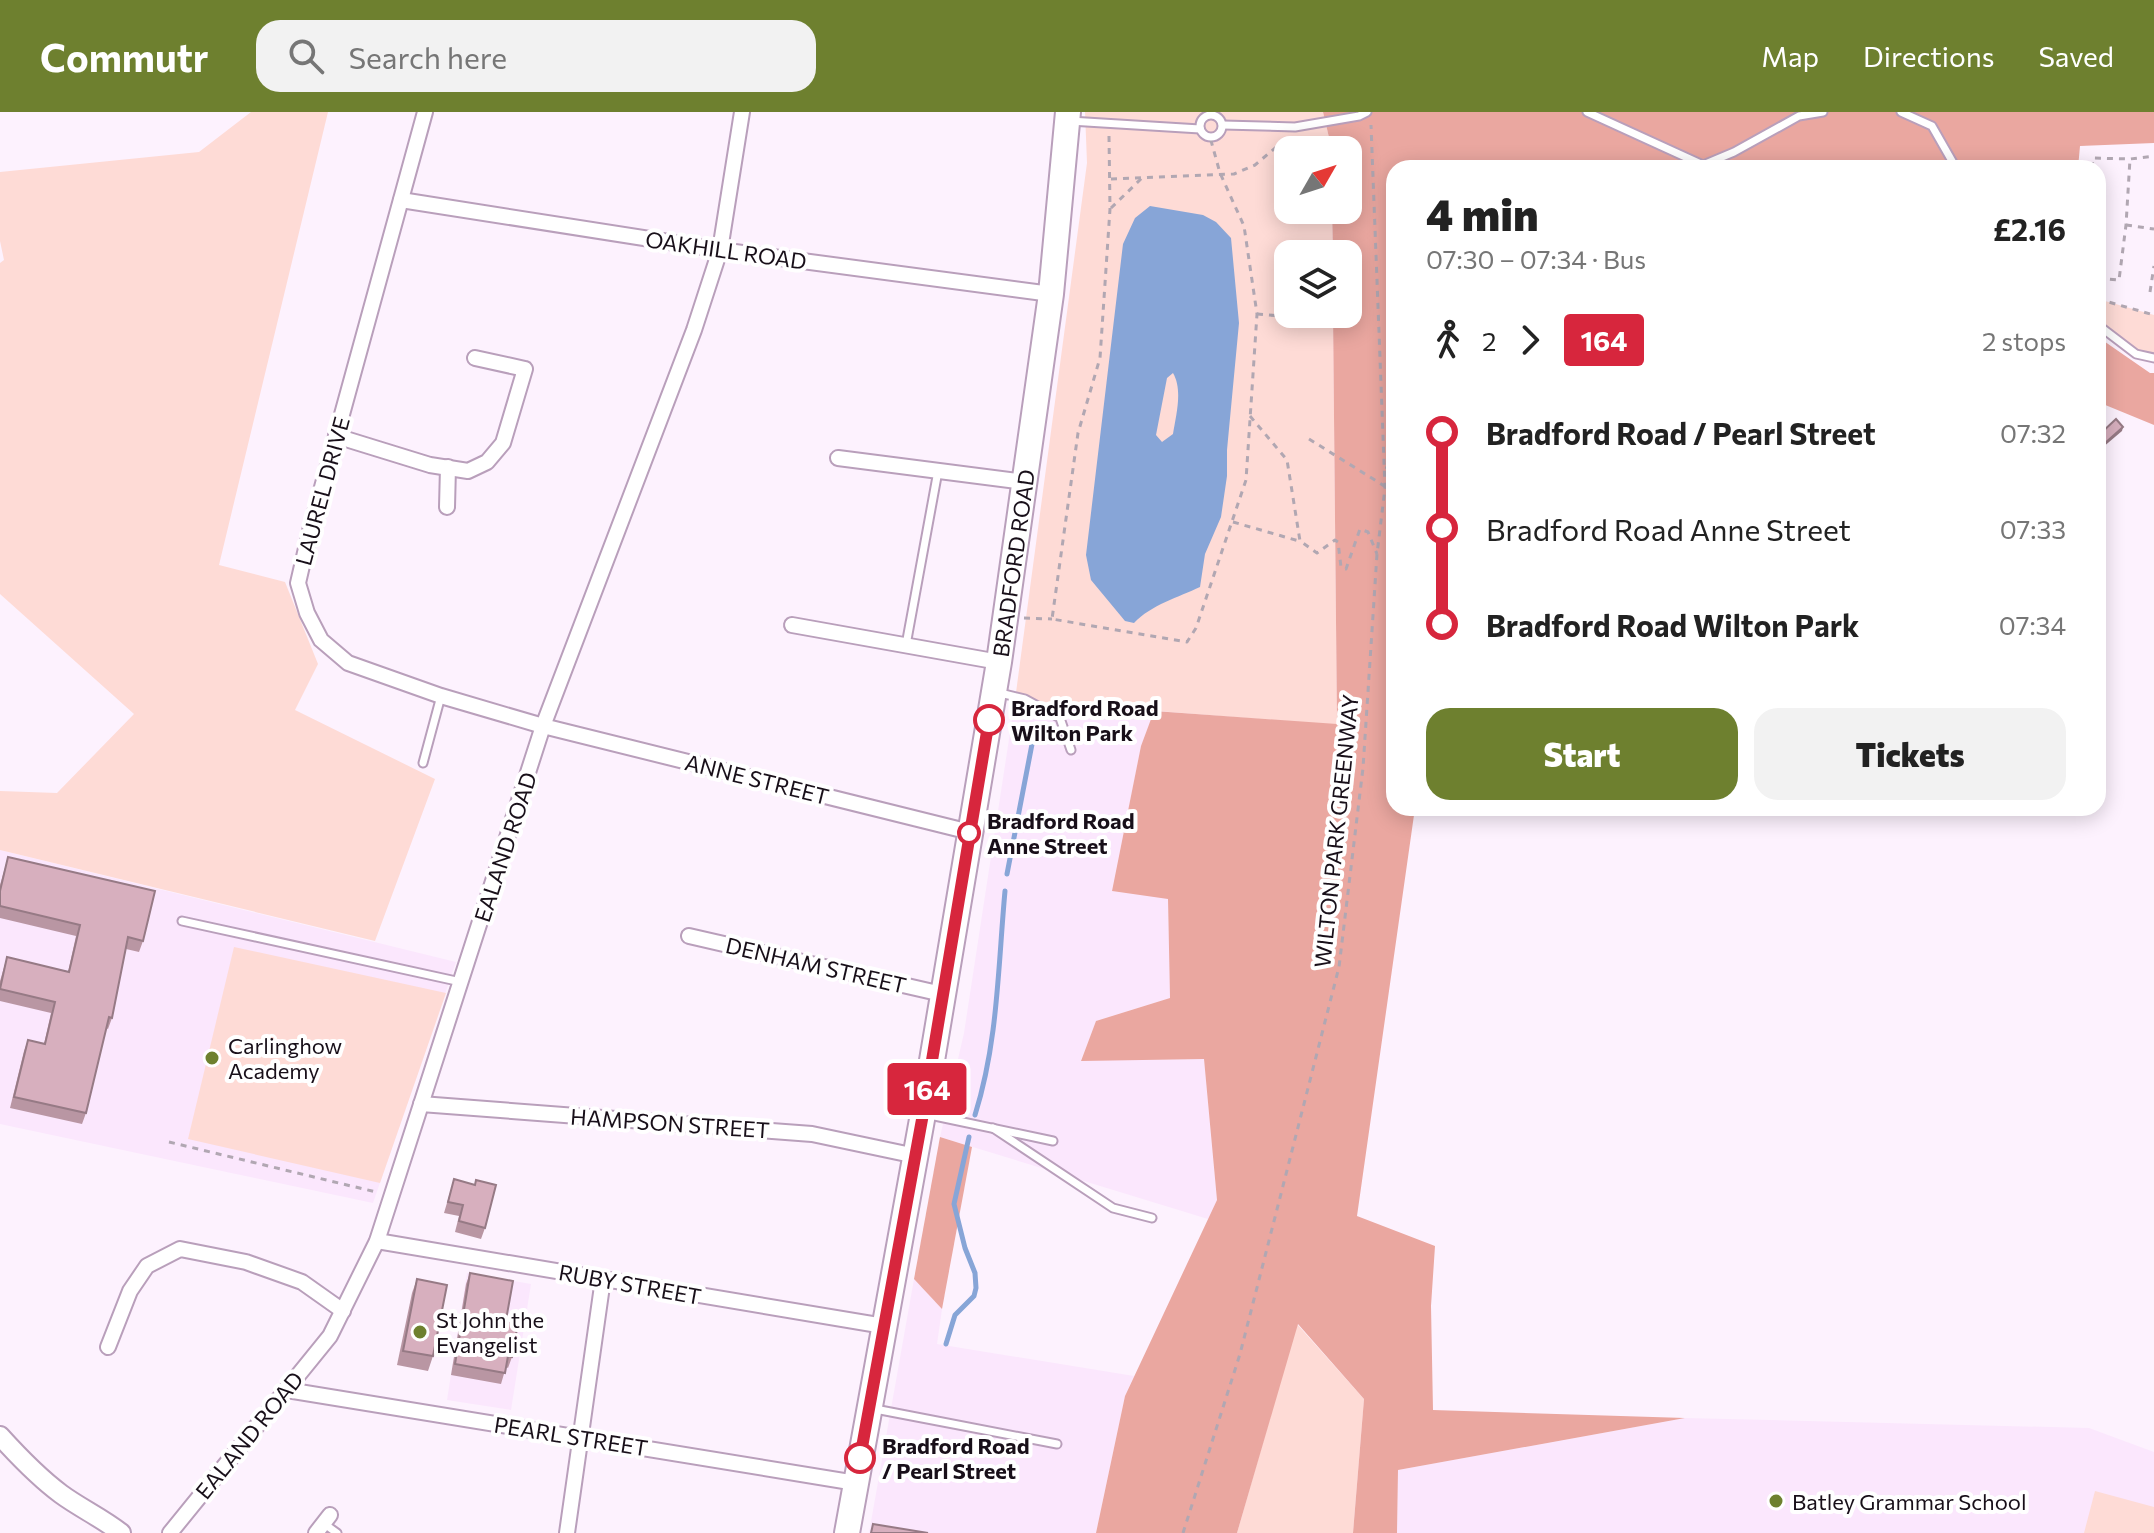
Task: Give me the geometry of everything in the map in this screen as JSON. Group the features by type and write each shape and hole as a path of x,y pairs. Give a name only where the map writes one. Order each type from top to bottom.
{"main road":[{"name":"BRADFORD ROAD","path":"847,1533 916,1156 999,662 1051,294 1068,116"}],"street":[{"name":"LAUREL DRIVE","path":"425,112 298,583 307,613 321,640 348,663 441,696 543,726"},
{"name":"EALAND ROAD","path":"170,1533 330,1336 377,1241 543,726 694,330 720,250 742,112"},
{"name":"OAKHILL ROAD","path":"401,200 720,250 1051,294"},
{"path":"336,436 468,471 487,462 503,443 525,369 475,358"},
{"path":"838,458 1025,482"},
{"path":"447,507 448,467"},
{"path":"792,625 999,662"},
{"name":"ANNE STREET","path":"543,726 970,832"},
{"name":"DENHAM STREET","path":"689,936 942,994"},
{"name":"HAMPSON STREET","path":"421,1104 812,1134 916,1156"},
{"name":"RUBY STREET","path":"377,1241 884,1326"},
{"path":"108,1347 130,1291 147,1266 180,1249 246,1262 302,1282 343,1311"},
{"path":"567,1533 603,1279"},
{"name":"PEARL STREET","path":"287,1390 856,1483"},
{"path":"0,1436 26,1465 63,1496 121,1533"}],"lane":[{"path":"1223,125 1295,127 1368,112"},
{"path":"1587,112 1692,160"},
{"path":"1715,160 1799,116 1823,112"},
{"path":"1901,112 1932,126 1951,160"},
{"path":"1200,129 1201,122 1208,115 1218,117 1223,125"},
{"path":"1068,116 1200,129 1210,137 1219,134 1223,125"},
{"path":"2106,331 2136,354 2154,358"},
{"path":"906,645 938,471"},
{"path":"994,692 1025,699 1060,718 1071,750"},
{"path":"423,763 441,696"},
{"path":"182,921 461,982"},
{"path":"923,1114 1053,1141"},
{"path":"993,1128 1113,1208 1152,1218"},
{"path":"869,1407 1057,1444"},
{"path":"323,1524 337,1533"}],"path":[{"name":"WILTON PARK GREENWAY","path":"1183,1533 1240,1354 1339,967 1363,768 1377,554 1385,488 1373,142 1368,112"},
{"path":"1052,619 1078,433 1100,358 1110,209 1109,121"},
{"path":"1111,179 1234,174 1255,165 1281,145 1295,127"},
{"path":"1004,617 1052,619 1187,642 1196,628 1246,480 1257,314 1244,226 1220,173 1210,137"},
{"path":"2093,160 2154,156"},
{"path":"2106,279 2119,280 2130,159"},
{"path":"1110,209 1143,177"},
{"path":"2126,225 2154,229"},
{"path":"2150,292 2154,266"},
{"path":"2106,301 2154,315"},
{"path":"1257,314 1274,315"},
{"path":"1250,416 1287,460 1300,541"},
{"path":"1309,439 1385,488"},
{"path":"1385,488 1386,467"},
{"path":"1233,522 1300,541 1317,553 1335,540 1338,542 1341,567 1346,569 1360,529 1368,532 1377,554"},
{"path":"169,1142 392,1195"}],"shaded area":[{"path":"251,112 328,112 219,565 285,582 318,664 295,710 435,779 375,941 0,850 0,791 57,793 134,714 0,594 0,263 4,260 0,241 0,172 199,152"},
{"path":"1085,112 1323,112 1329,136 1274,136 1274,224 1332,224 1333,240 1274,240 1274,328 1333,328 1337,725 1015,700 1087,163"},
{"path":"1323,112 2154,112 2154,143 2080,146 2079,160 1386,160 1386,816 1414,816 1357,1216 1435,1246 1431,1306 1433,1410 1685,1418 1398,1470 1397,1533 1353,1533 1364,1399 1298,1324 1237,1533 1096,1533 1125,1396 1217,1200 1204,1059 1081,1061 1096,1021 1170,998 1168,899 1112,891 1141,746 1154,711 1337,724 1333,328 1362,328 1362,240 1333,240 1332,224 1362,224 1362,136 1329,136"},
{"path":"2106,301 2154,315 2154,358 2136,354 2106,331"},
{"path":"2106,343 2154,373 2154,425 2106,405"},
{"path":"1015,700 1154,711 1141,747 1112,891 1168,898 1170,998 1096,1021 1081,1060 1204,1059 1217,1200 1208,1219 940,1137 964,1033"},
{"name":"Carlinghow Academy","path":"0,850 456,962 373,1203 0,1124"},
{"path":"234,947 446,993 380,1183 188,1139"},
{"path":"940,1137 972,1147 942,1309 914,1279"},
{"path":"467,1273 531,1284 511,1410 447,1400"},
{"path":"914,1279 942,1309 937,1344 1134,1376 1125,1396 1096,1533 869,1533"},
{"path":"1297,1324 1364,1399 1353,1533 1237,1533"},
{"name":"Batley Grammar School","path":"1685,1418 2089,1428 2154,1452 2154,1533 1397,1533 1398,1470"},
{"path":"2095,1491 2154,1507 2154,1533 2084,1533"}],"water":[{"path":"1150,206 1203,215 1216,222 1231,238 1239,323 1221,517 1205,554 1200,587 1157,606 1134,623 1125,621 1091,580 1086,555 1123,244 1135,218","holes":["1173,373 1178,403 1173,434 1162,442 1156,435 1167,378"]}],"building":[{"path":"2116,419 2123,427 2106,442 2106,428"},
{"path":"8,857 155,891 143,941 128,937 112,1018 109,1017 86,1113 14,1097 28,1040 45,1044 55,1002 0,989 7,957 69,972 80,925 0,906 0,891"},
{"path":"454,1179 475,1185 476,1180 496,1185 485,1228 459,1221 463,1205 448,1202"},
{"path":"470,1273 513,1281 506,1320 518,1323 512,1357 508,1356 505,1373 455,1364"},
{"name":"St John the Evangelist","path":"417,1279 447,1285 433,1356 403,1351"},
{"path":"873,1524 928,1533 871,1533"}],"waterway":[{"path":"1007,874 1033,739"},
{"path":"975,1115 993,1032 1005,891"},
{"path":"946,1344 955,1315 974,1296 976,1288 975,1273 954,1204 969,1137"}],"bus line":[{"name":"164","path":"860,1458 923,1114 989,720"}],"place":[{"name":"Bradford Road Wilton Park","path":"989,720"},
{"name":"Bradford Road Anne Street","path":"969,833"},
{"name":"Carlinghow Academy","path":"212,1058"},
{"name":"St John the Evangelist","path":"420,1332"},
{"name":"Bradford Road / Pearl Street","path":"860,1458"},
{"name":"Batley Grammar School","path":"1776,1501"}]}
